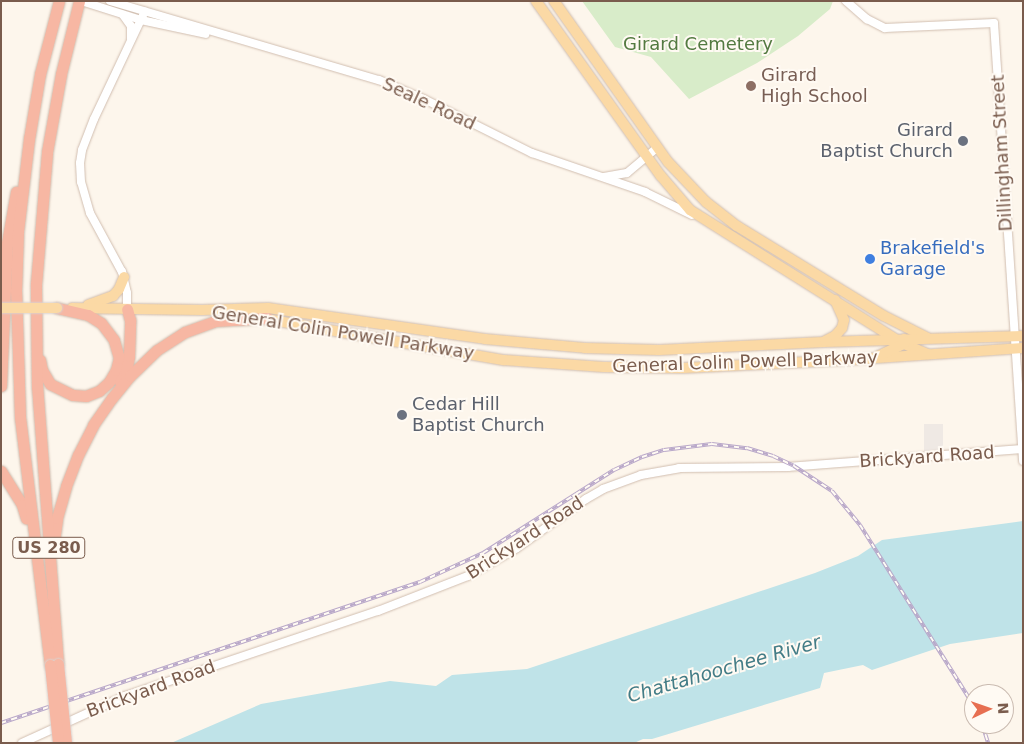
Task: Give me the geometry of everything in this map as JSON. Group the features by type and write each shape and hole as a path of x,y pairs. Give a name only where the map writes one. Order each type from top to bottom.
{"highway":[{"name":"US 280","path":"59,1 40,74 29,139 18,231 16,331 20,417 34,548 66,743"},
{"name":"US 280","path":"58,743 50,570 37,387 37,258 45,169 61,74 80,1"},
{"path":"1,386 7,242 13,202 29,139"},
{"path":"57,308 88,315 101,323 114,340 119,358"},
{"path":"36,340 42,370 50,384 73,395 86,396 99,391 109,382 116,370 127,309"},
{"path":"50,570 57,518 66,486 82,448 126,372 129,356 130,320 127,309"},
{"path":"112,398 157,350 185,332 215,321 267,318"},
{"path":"1,472 6,476 22,505 34,548"}],"main road":[{"path":"536,1 646,155 690,210 902,341 932,356"},
{"path":"554,1 658,147 687,183 716,210 737,226 884,316 931,340"},
{"path":"78,308 113,296 119,289 124,277"},
{"path":"824,342 835,336 842,328 844,320 831,297 834,285"},
{"name":"General Colin Powell Parkway","path":"1,308 202,310 268,308 543,346 659,350 824,342 1019,336"},
{"name":"General Colin Powell Parkway","path":"202,310 267,318 466,354 544,364 604,367 683,368 932,356 1019,348"},
{"path":"884,316 897,328 902,341"},
{"path":"874,358 902,341"}],"street":[{"name":"Seale Road","path":"80,1 141,20 259,46"},
{"name":"Seale Road","path":"110,1 379,80 424,99 532,154 645,192 710,223"},
{"name":"Dillingham Street","path":"846,1 878,26 886,28 994,24 1019,336 1021,450 1023,461"},
{"path":"127,309 124,277 90,213 81,182 80,163 82,150 94,119 145,11"},
{"path":"122,14 129,23 131,40"},
{"name":"Seale Road","path":"595,176 608,178 627,173 646,155 658,147"},
{"name":"Brickyard Road","path":"22,743 125,696 348,622 454,582 502,557 603,489 640,475 679,468 788,467 1021,450"}],"shaded area":[{"path":"924,424 943,424 943,452 924,452"}],"green space":[{"name":"Girard Cemetery","path":"582,1 833,1 830,9 798,36 757,63 689,99 651,57 615,47"}],"water":[{"name":"Chattahoochee River","path":"1023,521 1023,633 950,644 872,670 863,665 824,673 820,688 652,739 643,739 634,743 171,743 261,704 390,681 436,686 452,675 527,669 815,573 858,556 882,540"}],"railway":[{"path":"1,723 420,582 483,553 614,470 642,457 664,450 712,444 747,448 773,456 794,466 832,491 860,525 964,690"},
{"path":"985,734 988,743"}],"place":[{"name":"Girard High School","path":"751,86"},
{"name":"Girard Baptist Church","path":"963,141"},
{"name":"Brakefield's Garage","path":"870,259"},
{"name":"Cedar Hill Baptist Church","path":"402,415"}]}
